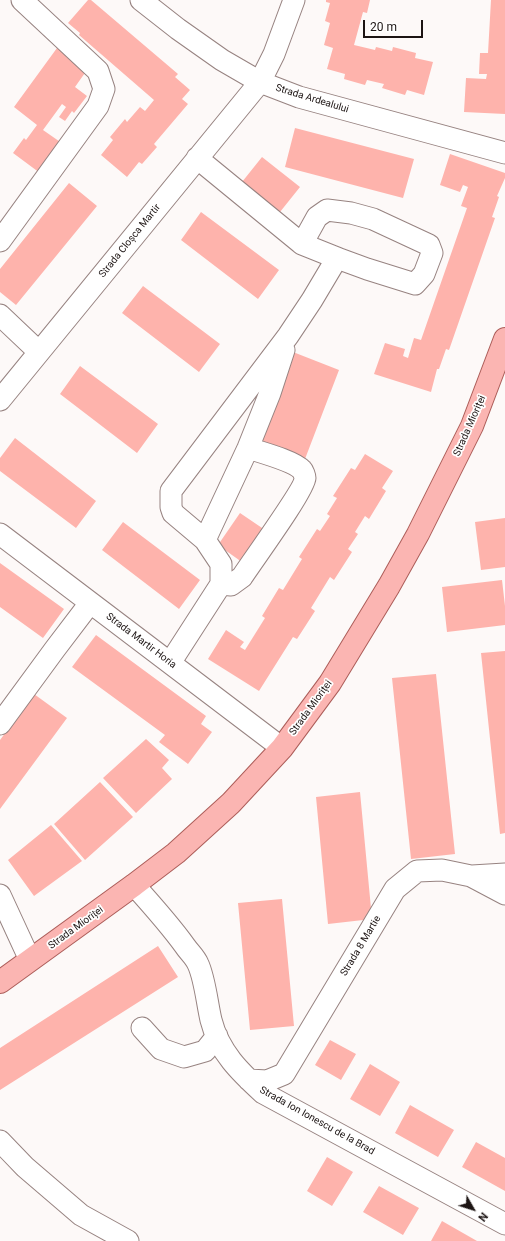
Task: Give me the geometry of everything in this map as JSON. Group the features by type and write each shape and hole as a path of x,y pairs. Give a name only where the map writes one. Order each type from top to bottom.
{"main road":[{"name":"Strada Mioriței","path":"0,982 176,853 231,803 282,748 330,683 389,586 414,541 472,426 505,339"}],"street":[{"path":"0,241 98,106 104,89 98,72 22,0"},
{"name":"Strada Ardealului","path":"141,0 178,29 222,60 260,82 299,97 505,152"},
{"name":"Strada Cloșca Martir","path":"0,400 260,82 274,54 294,0"},
{"path":"197,158 302,244 367,269 415,284 424,274 432,253 429,245 373,219 351,213 327,210 317,217 302,244"},
{"path":"170,663 220,584 222,564 205,540 173,513 170,507 171,491 288,336 337,258"},
{"path":"0,315 40,352"},
{"path":"205,540 248,448 270,393 288,336"},
{"path":"220,584 231,585 242,577 303,485 305,478 302,470 294,464 248,448"},
{"name":"Strada Martir Horia","path":"0,534 282,748"},
{"path":"0,724 90,603"},
{"name":"Strada 8 Martie","path":"249,1080 267,1081 284,1074 395,890 417,872 442,870 471,876 505,894"},
{"path":"471,876 505,874"},
{"name":"Strada Ion Ionescu de la Brad","path":"134,885 176,933 198,963 205,987 212,1022 221,1048 240,1072 263,1093 505,1224"},
{"path":"0,895 30,960"},
{"path":"142,1028 161,1049 184,1057 205,1051 217,1036"},
{"path":"0,1141 25,1168 81,1215 102,1228 128,1241"}],"building":[{"path":"88,0 91,0 178,74 175,77 190,90 182,99 188,104 154,144 157,147 142,164 139,162 127,177 101,155 113,140 110,137 125,119 127,122 140,107 145,111 154,100 79,35 80,33 68,23"},
{"path":"326,0 370,0 367,13 363,12 354,45 375,50 376,47 392,51 393,47 416,53 415,58 433,62 424,95 407,90 405,95 382,88 384,84 367,80 365,85 344,79 345,74 327,69 333,48 324,45 330,23 325,21 330,3 326,2"},
{"path":"491,0 505,0 505,114 464,112 466,78 486,79 487,74 479,74 480,53 488,53"},
{"path":"57,48 87,70 75,87 87,96 74,113 72,111 65,121 59,117 66,107 62,104 43,130 66,146 44,176 13,153 24,138 26,140 37,125 14,107"},
{"path":"295,128 414,159 403,198 285,167"},
{"path":"450,154 505,173 505,178 497,196 499,197 492,217 495,218 449,350 446,349 439,369 437,369 431,392 374,374 385,343 405,349 403,356 408,358 414,338 421,340 467,208 461,206 468,187 463,185 460,192 440,185"},
{"path":"262,157 300,187 280,212 242,182"},
{"path":"69,183 97,206 16,305 0,292 0,269"},
{"path":"201,212 279,270 258,299 181,240"},
{"path":"143,286 220,344 199,372 122,313"},
{"path":"293,352 339,370 305,459 259,441"},
{"path":"80,366 158,424 137,453 60,394"},
{"path":"15,438 96,501 76,528 0,471 0,458"},
{"path":"365,454 393,471 382,488 386,491 369,519 365,516 355,532 358,534 348,549 352,552 334,580 330,577 311,608 315,611 297,639 293,637 259,691 208,659 226,630 244,642 240,647 245,650 265,618 262,616 279,588 283,590 302,559 299,557 317,529 320,531 330,516 327,514 337,498 333,496 351,468 355,470"},
{"path":"240,513 268,532 246,565 218,545"},
{"path":"505,518 505,567 481,570 475,522"},
{"path":"123,522 200,580 179,609 102,550"},
{"path":"0,563 64,609 43,638 0,607"},
{"path":"502,580 505,606 505,625 447,632 442,587"},
{"path":"96,635 206,716 201,724 212,732 188,764 159,742 165,735 72,667"},
{"path":"505,651 505,833 500,834 481,653"},
{"path":"436,674 455,854 411,859 392,678"},
{"path":"34,694 67,718 0,809 0,740"},
{"path":"146,739 169,760 162,768 172,779 136,813 103,778"},
{"path":"100,782 133,817 85,860 54,824"},
{"path":"360,792 372,919 328,924 316,797"},
{"path":"51,825 82,861 34,896 8,860"},
{"path":"282,899 294,1026 250,1030 238,903"},
{"path":"158,946 178,977 0,1090 0,1048"},
{"path":"330,1040 356,1054 341,1080 315,1065"},
{"path":"370,1064 400,1082 380,1116 350,1099"},
{"path":"410,1105 454,1130 438,1157 395,1133"},
{"path":"476,1142 505,1158 505,1191 462,1167"},
{"path":"327,1157 353,1172 332,1206 307,1191"},
{"path":"379,1186 419,1208 403,1235 363,1212"},
{"path":"442,1221 477,1241 431,1241"}]}
